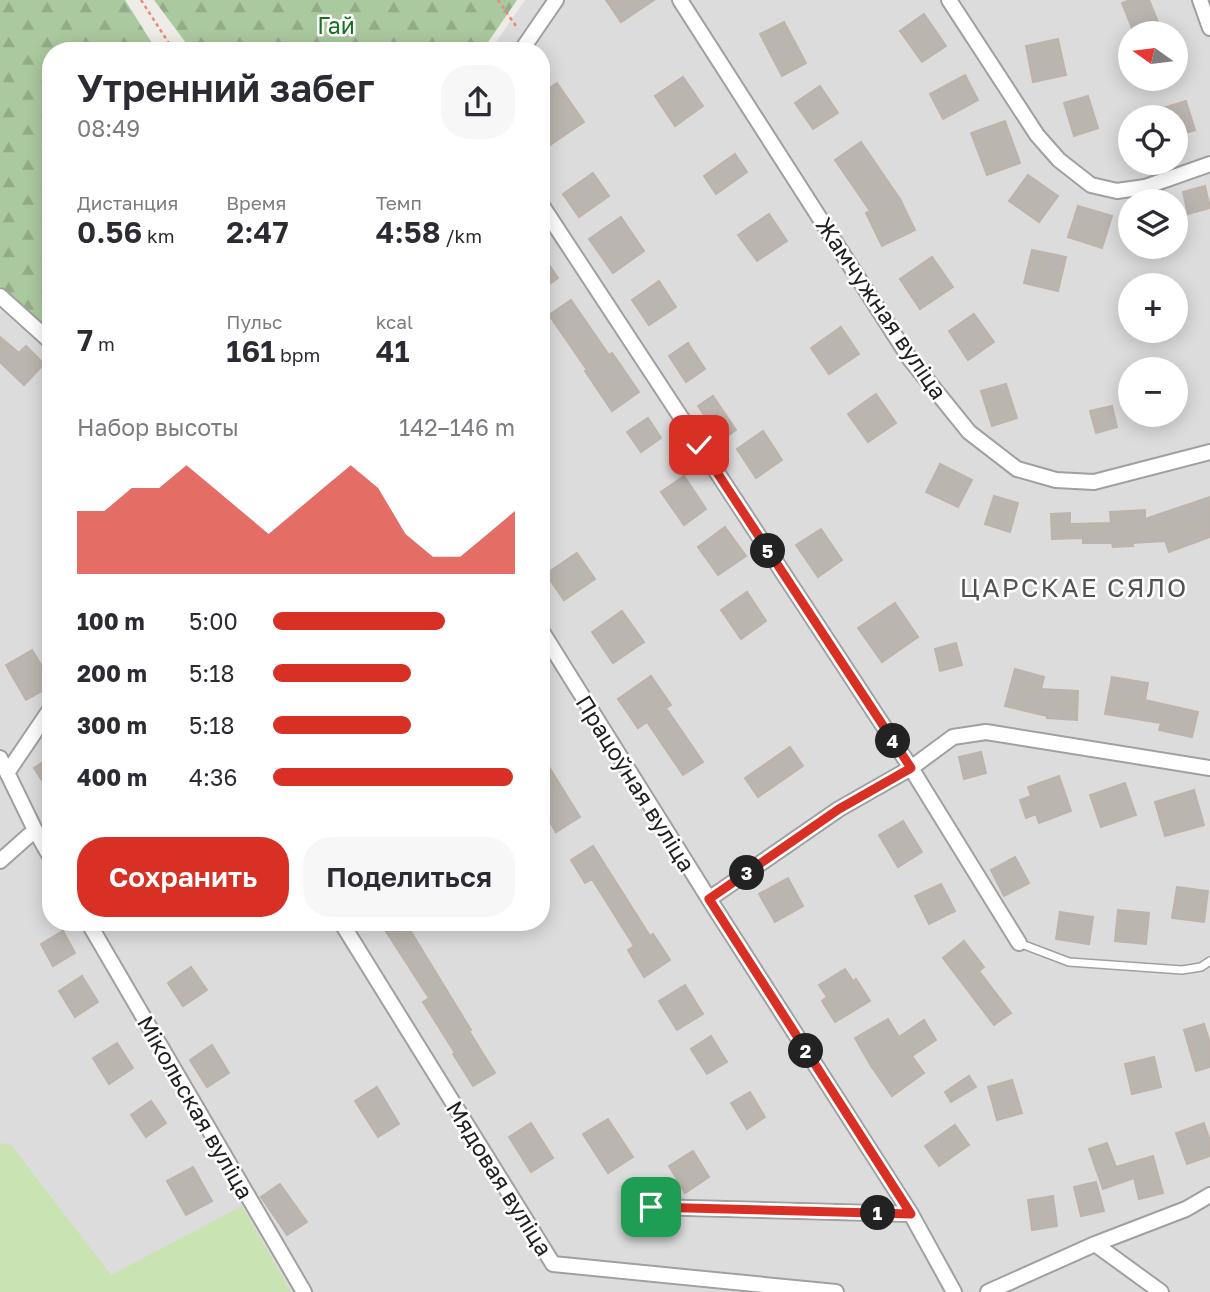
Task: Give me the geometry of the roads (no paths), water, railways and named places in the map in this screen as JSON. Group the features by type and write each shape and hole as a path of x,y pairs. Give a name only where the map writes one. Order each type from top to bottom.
{"street":[{"path":"527,42 556,0"},
{"name":"Жамчужная вуліца","path":"680,0 910,359 968,432 1017,469 1056,480 1094,482 1210,452"},
{"path":"949,0 1037,135 1059,159 1091,186 1117,191 1145,187 1210,164"},
{"path":"1200,0 1210,28"},
{"path":"550,218 911,768 1019,943"},
{"path":"0,296 42,334"},
{"name":"Працоўная вуліца","path":"550,644 911,1214 954,1292"},
{"path":"7,773 42,721"},
{"path":"709,899 839,809 911,768 953,737 986,732 1210,768"},
{"path":"0,758 42,842"},
{"path":"0,861 35,830"},
{"name":"Мікольская вуліца","path":"93,931 304,1292"},
{"name":"Мядовая вуліца","path":"347,931 554,1264 836,1292"},
{"path":"988,1292 1095,1244 1186,1209 1210,1195"},
{"path":"651,1207 911,1214"},
{"path":"1095,1244 1161,1292"}],"lane":[{"path":"1019,943 1069,962 1182,970 1201,967 1210,961"}],"district":[{"name":"ЦАРСКАЕ СЯЛО","path":"1074,587"}],"park label":[{"name":"Гай","path":"336,25"}]}
